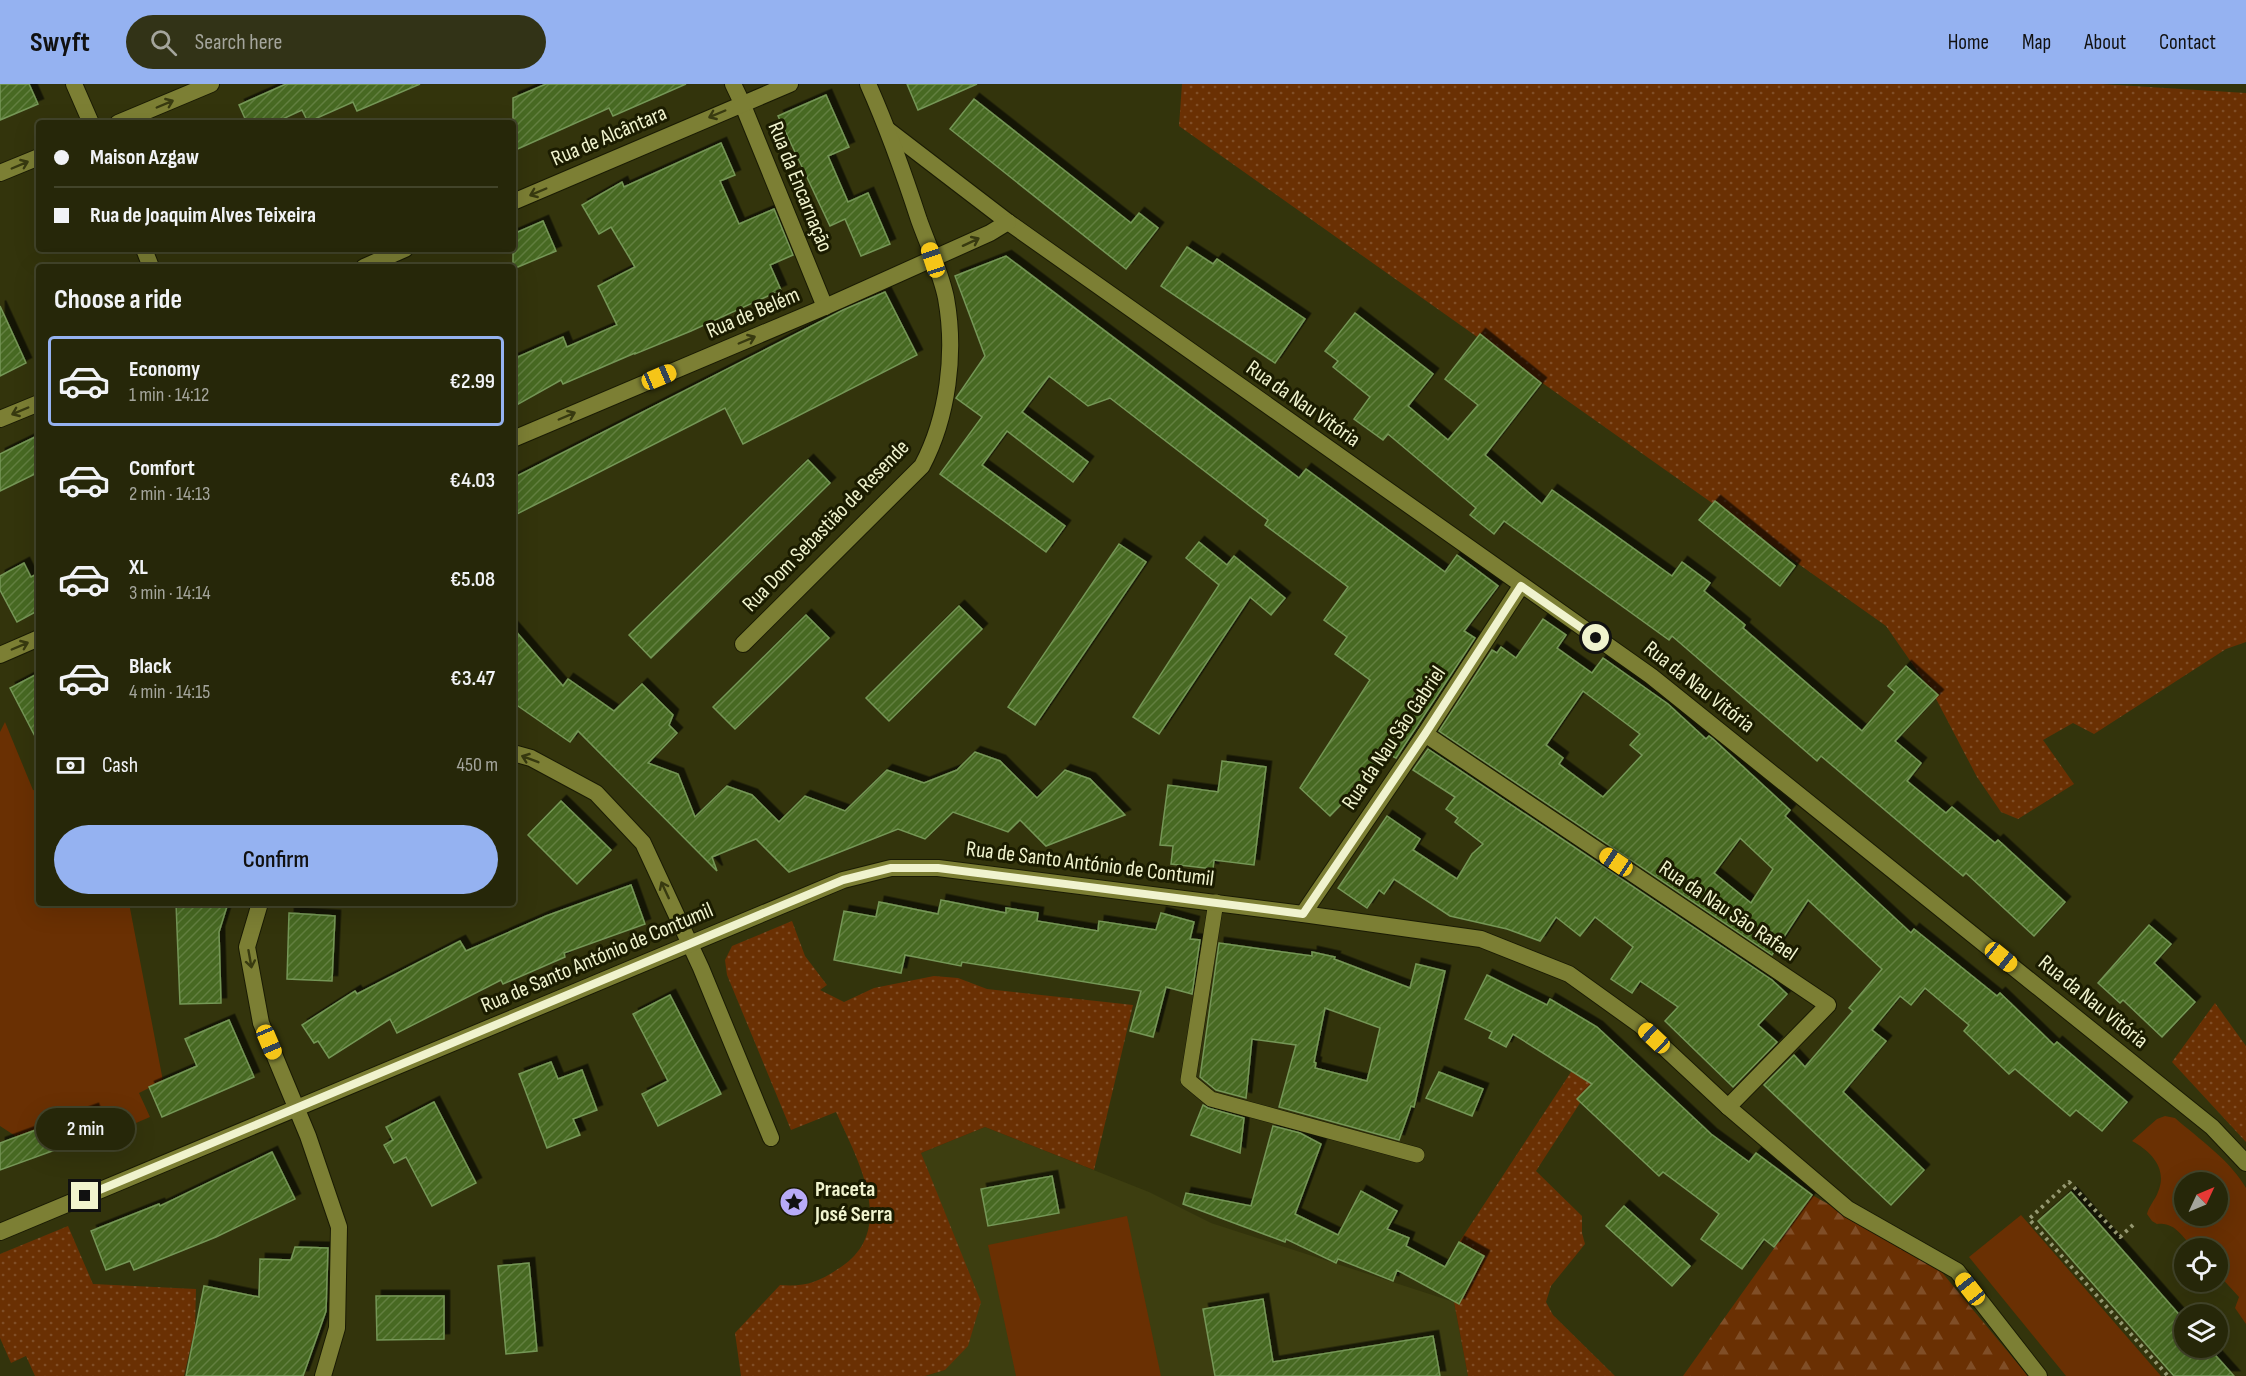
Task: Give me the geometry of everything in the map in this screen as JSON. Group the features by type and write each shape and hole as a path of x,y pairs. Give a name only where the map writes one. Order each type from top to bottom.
{"street":[{"path":"74,84 90,120"},
{"path":"125,120 211,84"},
{"name":"Rua da Encarnação","path":"733,84 825,307"},
{"name":"Rua de Alcântara","path":"516,201 790,84"},
{"name":"Rua Dom Sebastião de Resende","path":"743,644 922,466 933,445 948,382 950,330 945,296 888,130 868,84"},
{"name":"Rua da Nau Vitória","path":"888,130 1008,222 1521,586 1652,676 2212,1127 2246,1163"},
{"path":"0,173 36,158"},
{"name":"Rua de Belém","path":"516,438 933,260 1008,222"},
{"path":"370,264 398,252"},
{"path":"0,419 36,404"},
{"name":"Rua da Nau São Gabriel","path":"1303,914 1425,734 1521,586"},
{"path":"0,655 36,639"},
{"name":"Rua da Nau São Rafael","path":"1425,734 1828,1005 1728,1107"},
{"path":"516,754 531,758 596,793 644,843 771,1138"},
{"name":"Rua de Santo António de Contumil","path":"0,1232 843,880 891,868 938,868 1216,902 1481,939 1569,974 1640,1025 1728,1107 1848,1209 1957,1271 2039,1376"},
{"path":"259,906 247,947 261,1023 297,1107 339,1227 337,1328 323,1376"}],"lane":[{"path":"1216,902 1188,1080 1211,1099 1417,1155"}],"path":[{"path":"2133,1225 2120,1237 2069,1182 2030,1219 2168,1376"}],"shaded area":[{"path":"985,1127 1149,1192 1211,1223 1454,1302 1468,1376 925,1376 945,1370 921,1153"}],"green space":[{"path":"1182,84 2101,84 2246,93 2246,642 2226,649 2094,734 2073,723 2043,740 2074,784 2018,819 2001,812 1977,777 1934,695 1886,626 1179,126"},
{"path":"5,722 33,790 36,790 36,906 130,906 163,1081 139,1093 150,1117 108,1135 103,1108 20,1139 0,1126 0,732"},
{"path":"792,921 805,956 827,985 820,990 844,1002 874,988 934,976 958,978 987,989 1133,1005 1094,1170 985,1127 921,1153 981,1302 968,1346 945,1370 925,1376 741,1376 735,1333 780,1285 812,1282 841,1267 858,1251 867,1233 870,1214 868,1193 862,1172 836,1112 791,1130 727,975 725,960 732,946"},
{"path":"2215,1003 2246,1046 2246,1142 2172,1062"},
{"path":"1594,1037 1611,1055 1536,1171 1582,1216 1582,1233 1585,1244 1551,1286 1546,1302 1553,1315 1615,1376 1468,1376 1454,1302 1484,1256 1458,1244"},
{"path":"2165,1116 2175,1118 2223,1159 2246,1188 2246,1324 2235,1308 2239,1297 2228,1285 2228,1238 2185,1238 2173,1227 2152,1221 2147,1214 2161,1184 2159,1168 2151,1155 2132,1141 2157,1119"},
{"path":"1812,1195 1935,1264 2028,1376 1683,1376"},
{"path":"2021,1215 2161,1376 2066,1376 1969,1257"},
{"path":"1127,1216 1161,1376 1016,1376 988,1245"},
{"path":"68,1226 93,1284 196,1289 195,1328 184,1376 35,1376 26,1356 11,1363 0,1338 0,1254"}],"building":[{"path":"0,84 29,84 38,104 0,120"},
{"path":"286,84 420,84 357,111 353,102 312,120 307,120 302,110 280,120 246,120 239,105"},
{"path":"546,84 686,84 613,116 609,108 516,150 513,98"},
{"path":"907,84 977,84 918,110"},
{"path":"826,95 849,147 828,156 848,202 868,193 890,244 861,256 845,219 830,226 778,116"},
{"path":"974,99 1131,223 1139,213 1158,228 1126,269 950,129"},
{"path":"721,143 735,175 720,181 739,224 774,209 793,255 770,265 781,290 691,331 563,384 561,380 516,405 516,358 563,337 567,347 617,325 598,286 635,267 611,227 599,234 582,205 622,182 624,187"},
{"path":"543,221 556,251 516,268 516,264 513,264 513,252 516,252 516,233"},
{"path":"1187,247 1213,264 1217,259 1305,319 1275,363 1161,286"},
{"path":"1006,256 1299,478 1306,469 1445,572 1457,555 1498,586 1464,631 1475,638 1396,758 1383,752 1359,793 1355,790 1330,816 1300,788 1370,680 1335,654 1347,637 1324,620 1348,587 1265,525 1268,520 1110,398 1088,406 1049,376 1022,412 1088,462 1073,482 1007,431 982,465 1065,526 1046,552 940,474 982,417 956,398 985,356 955,276"},
{"path":"885,292 917,355 743,444 725,408 516,514 516,476 843,310"},
{"path":"0,306 26,363 0,376"},
{"path":"1355,313 1433,374 1408,406 1448,440 1478,405 1445,379 1480,334 1541,383 1485,455 1542,504 1552,490 1672,576 1682,562 1710,583 1704,591 1745,625 1743,628 1862,731 1895,692 1888,686 1906,666 1938,695 1895,741 1921,763 1907,781 1946,813 1952,807 1995,843 1998,840 2065,902 2034,936 1966,873 1963,876 1821,756 1817,761 1672,636 1669,640 1504,521 1494,534 1470,515 1476,508 1388,434 1383,440 1354,419 1370,397 1333,367 1338,361 1325,351"},
{"path":"36,436 36,473 0,491 0,454"},
{"path":"808,460 830,483 651,658 629,635"},
{"path":"1715,501 1795,566 1780,586 1699,520"},
{"path":"1199,542 1227,565 1234,556 1285,598 1271,615 1250,597 1159,734 1133,717 1219,585 1186,558"},
{"path":"1119,544 1146,562 1035,725 1008,707"},
{"path":"24,563 31,577 36,574 36,612 17,622 0,590 0,576"},
{"path":"959,606 982,629 889,721 866,698"},
{"path":"806,615 829,638 735,729 713,707"},
{"path":"1543,619 1566,635 1557,648 1592,673 1603,658 1668,704 1706,739 1709,736 1713,739 1790,810 1785,816 1911,933 1914,929 1997,996 2000,993 2054,1045 2057,1042 2127,1102 2102,1131 2076,1110 2070,1116 2015,1069 2009,1074 1964,1031 1969,1025 1925,988 1911,1005 1900,996 1872,1030 1886,1041 1843,1092 1924,1170 1891,1205 1764,1085 1794,1055 1805,1067 1853,1011 1849,1008 1882,969 1808,900 1772,955 1439,731 1492,650 1497,653 1501,647 1516,658","holes":["1583,691 1640,734 1630,745 1642,755 1603,797 1559,764 1563,758 1546,745","1740,838 1773,869 1751,903 1714,873"]},
{"path":"516,631 563,686 568,679 614,711 642,684 673,715 669,725 677,733 648,763 678,774 695,817 727,786 752,795 779,822 805,796 845,811 887,770 924,783 957,770 975,752 1000,761 1037,798 1065,770 1090,779 1125,815 1046,846 1020,820 1008,832 953,812 925,839 898,829 789,872 756,839 712,857 717,871 578,731 570,742 516,704"},
{"path":"36,675 36,738 10,688"},
{"path":"1428,749 1772,980 1787,994 1758,1025 1777,1042 1733,1087 1665,1021 1678,1007 1640,981 1632,993 1611,979 1633,947 1595,917 1580,936 1556,917 1540,941 1507,929 1450,916 1394,879 1384,894 1379,890 1367,908 1338,888 1387,816 1420,839 1413,850 1457,879 1472,854 1483,844 1455,822 1458,818 1446,809 1455,797 1413,770"},
{"path":"1222,761 1266,767 1254,865 1214,860 1213,869 1171,864 1173,846 1160,845 1168,785 1218,792"},
{"path":"561,801 611,850 577,884 528,835"},
{"path":"631,885 645,924 564,953 565,957 503,984 501,980 397,1033 390,1019 329,1058 318,1041 314,1043 302,1025 355,991 357,994 460,941 466,951 546,916"},
{"path":"941,900 1006,913 1006,908 1038,913 1037,921 1098,931 1099,921 1156,930 1161,913 1194,922 1190,939 1200,940 1192,994 1166,987 1153,1037 1130,1031 1141,991 962,962 961,966 905,955 901,973 834,960 844,911 876,917 879,902 938,914"},
{"path":"176,906 227,906 219,932 221,1003 180,1004"},
{"path":"289,913 335,916 332,981 287,979"},
{"path":"2149,925 2171,944 2154,963 2195,1002 2162,1037 2123,1000 2120,1003 2098,983"},
{"path":"1219,943 1312,956 1312,952 1335,957 1334,959 1410,988 1416,964 1445,971 1414,1107 1411,1106 1399,1140 1279,1107 1296,1045 1252,1039 1246,1098 1216,1090 1200,1077","holes":["1325,1008 1380,1028 1367,1081 1315,1068 1316,1063 1314,1062"]},
{"path":"1487,975 1547,1005 1550,999 1597,1027 1711,1134 1749,1162 1756,1153 1812,1195 1774,1247 1764,1239 1742,1269 1701,1239 1719,1214 1663,1172 1659,1176 1577,1099 1592,1084 1513,1034 1506,1047 1489,1038 1492,1032 1465,1019"},
{"path":"670,995 721,1094 658,1126 642,1094 668,1081 633,1014"},
{"path":"229,1020 254,1077 162,1117 149,1087 197,1066 185,1039"},
{"path":"551,1062 558,1079 582,1070 597,1110 573,1119 580,1135 547,1148 519,1074"},
{"path":"1439,1072 1483,1089 1472,1116 1426,1098"},
{"path":"434,1102 476,1183 432,1206 406,1157 394,1163 384,1145 393,1140 386,1127"},
{"path":"1203,1105 1244,1118 1240,1153 1191,1135"},
{"path":"93,1109 102,1133 0,1170 0,1143"},
{"path":"1273,1126 1300,1133 1321,1144 1295,1214 1338,1235 1361,1191 1397,1211 1387,1229 1409,1238 1406,1246 1445,1267 1459,1242 1484,1256 1459,1304 1397,1270 1393,1281 1338,1259 1336,1263 1286,1239 1285,1242 1183,1204 1186,1193 1251,1206"},
{"path":"272,1152 295,1199 216,1237 134,1270 130,1261 106,1270 91,1231 159,1204 160,1206"},
{"path":"1052,1176 1059,1213 988,1226 981,1189"},
{"path":"2071,1192 2174,1309 2174,1358 2218,1358 2234,1376 2174,1376 2038,1221"},
{"path":"1624,1206 1690,1266 1672,1286 1606,1226"},
{"path":"295,1247 328,1248 326,1311 303,1376 186,1376 204,1286 259,1297 260,1259 291,1260"},
{"path":"529,1263 537,1351 506,1354 498,1266"},
{"path":"376,1296 444,1296 444,1339 377,1340"},
{"path":"1263,1299 1273,1362 1433,1336 1440,1376 1215,1376 1203,1309"}],"place":[{"name":"Praceta José Serra","path":"794,1202"}],"route":[{"path":"85,1196 843,880 891,868 938,868 1303,914 1425,734 1521,586 1596,638"}]}
